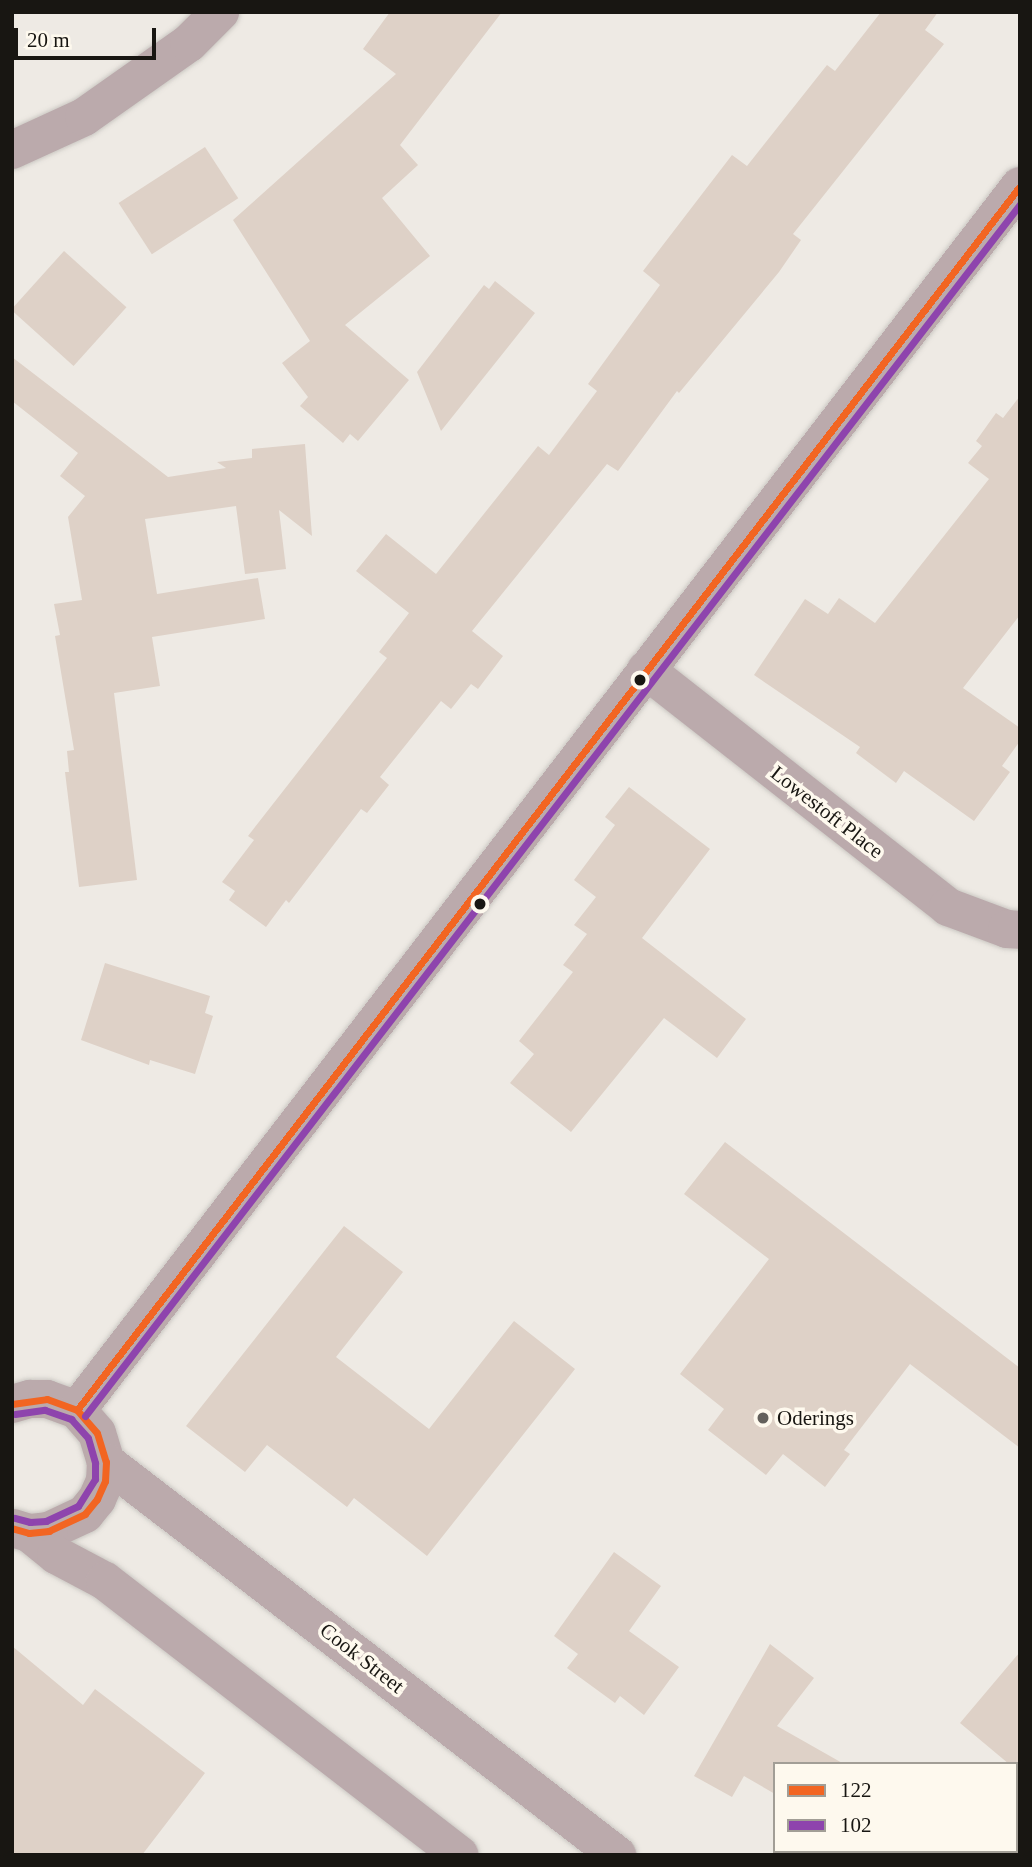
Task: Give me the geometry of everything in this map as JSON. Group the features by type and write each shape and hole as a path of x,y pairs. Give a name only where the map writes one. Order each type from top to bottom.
{"street":[{"path":"12,150 28,145 94,110 189,43 220,12"},
{"path":"77,1410 1020,186"},
{"name":"Lowestoft Place","path":"646,670 948,907 1007,929 1020,930"},
{"path":"18,1397 62,1403 77,1410 97,1433 106,1462 101,1490 85,1514 68,1525 21,1530"},
{"name":"Cook Street","path":"106,1462 617,1855"},
{"path":"21,1530 56,1555 105,1581 459,1855"}],"building":[{"path":"390,12 502,12 400,145 418,165 382,198 430,256 345,325 409,380 358,441 350,434 343,443 300,406 308,397 282,363 310,341 233,220 396,74 363,49"},
{"path":"881,12 938,12 925,30 944,44 793,234 801,240 779,272 679,393 677,391 618,471 607,464 472,631 503,656 478,689 471,684 451,709 441,701 380,777 389,785 367,813 361,809 289,903 286,900 266,927 229,900 235,891 222,882 254,840 248,836 387,658 379,652 409,613 356,571 386,534 436,574 538,446 549,455 597,391 588,384 660,285 643,271 732,155 747,166 827,65 835,71"},
{"path":"205,147 238,198 152,254 119,203"},
{"path":"64,251 126,307 74,366 12,310"},
{"path":"495,281 535,313 441,431 417,372 484,285 489,289"},
{"path":"12,357 168,477 226,468 217,462 252,458 252,449 305,444 312,536 279,510 286,569 245,574 236,506 145,519 157,594 258,578 265,619 152,637 160,686 114,693 137,880 79,887 65,772 69,772 67,751 74,750 55,636 60,635 54,604 82,600 68,517 85,496 60,476 78,453 12,401"},
{"path":"1020,396 1020,615 963,688 1020,728 1020,741 1002,766 1010,772 974,821 904,771 896,783 856,753 860,747 754,675 805,599 828,614 839,598 875,623 989,479 968,463 982,446 976,441 996,413 1003,418"},
{"path":"629,787 710,849 642,938 746,1019 717,1058 664,1018 571,1132 510,1083 534,1054 519,1041 573,972 563,965 587,934 574,925 596,897 574,880 615,825 605,817"},
{"path":"105,963 210,996 205,1013 213,1016 195,1074 150,1060 149,1065 81,1040"},
{"path":"725,1142 1020,1368 1020,1448 910,1364 844,1450 850,1454 825,1487 783,1454 766,1475 708,1430 724,1409 680,1374 769,1259 684,1194"},
{"path":"344,1226 403,1272 336,1357 429,1429 514,1321 575,1369 427,1556 354,1498 347,1507 267,1445 245,1472 186,1426"},
{"path":"614,1552 661,1586 629,1631 679,1667 644,1715 620,1696 615,1703 567,1668 578,1654 554,1636"},
{"path":"770,1644 814,1678 777,1726 840,1762 773,1762 773,1793 744,1776 732,1797 694,1776"},
{"path":"12,1646 83,1705 95,1689 205,1773 142,1855 12,1855"},
{"path":"1020,1652 1020,1773 1018,1762 1007,1762 960,1723"}],"transit line":[{"name":"122","path":"77,1410 1020,186"},
{"name":"102","path":"85,1416 1020,204"},
{"name":"122","path":"12,1404 47,1399 77,1410 97,1433 106,1462 105,1481 97,1499 85,1514 49,1531 29,1533 12,1528"},
{"name":"102","path":"15,1414 45,1410 71,1419 88,1438 95,1463 95,1479 78,1506 46,1521 30,1522 15,1518"}],"place":[{"name":"Oderings","path":"763,1418"}]}
